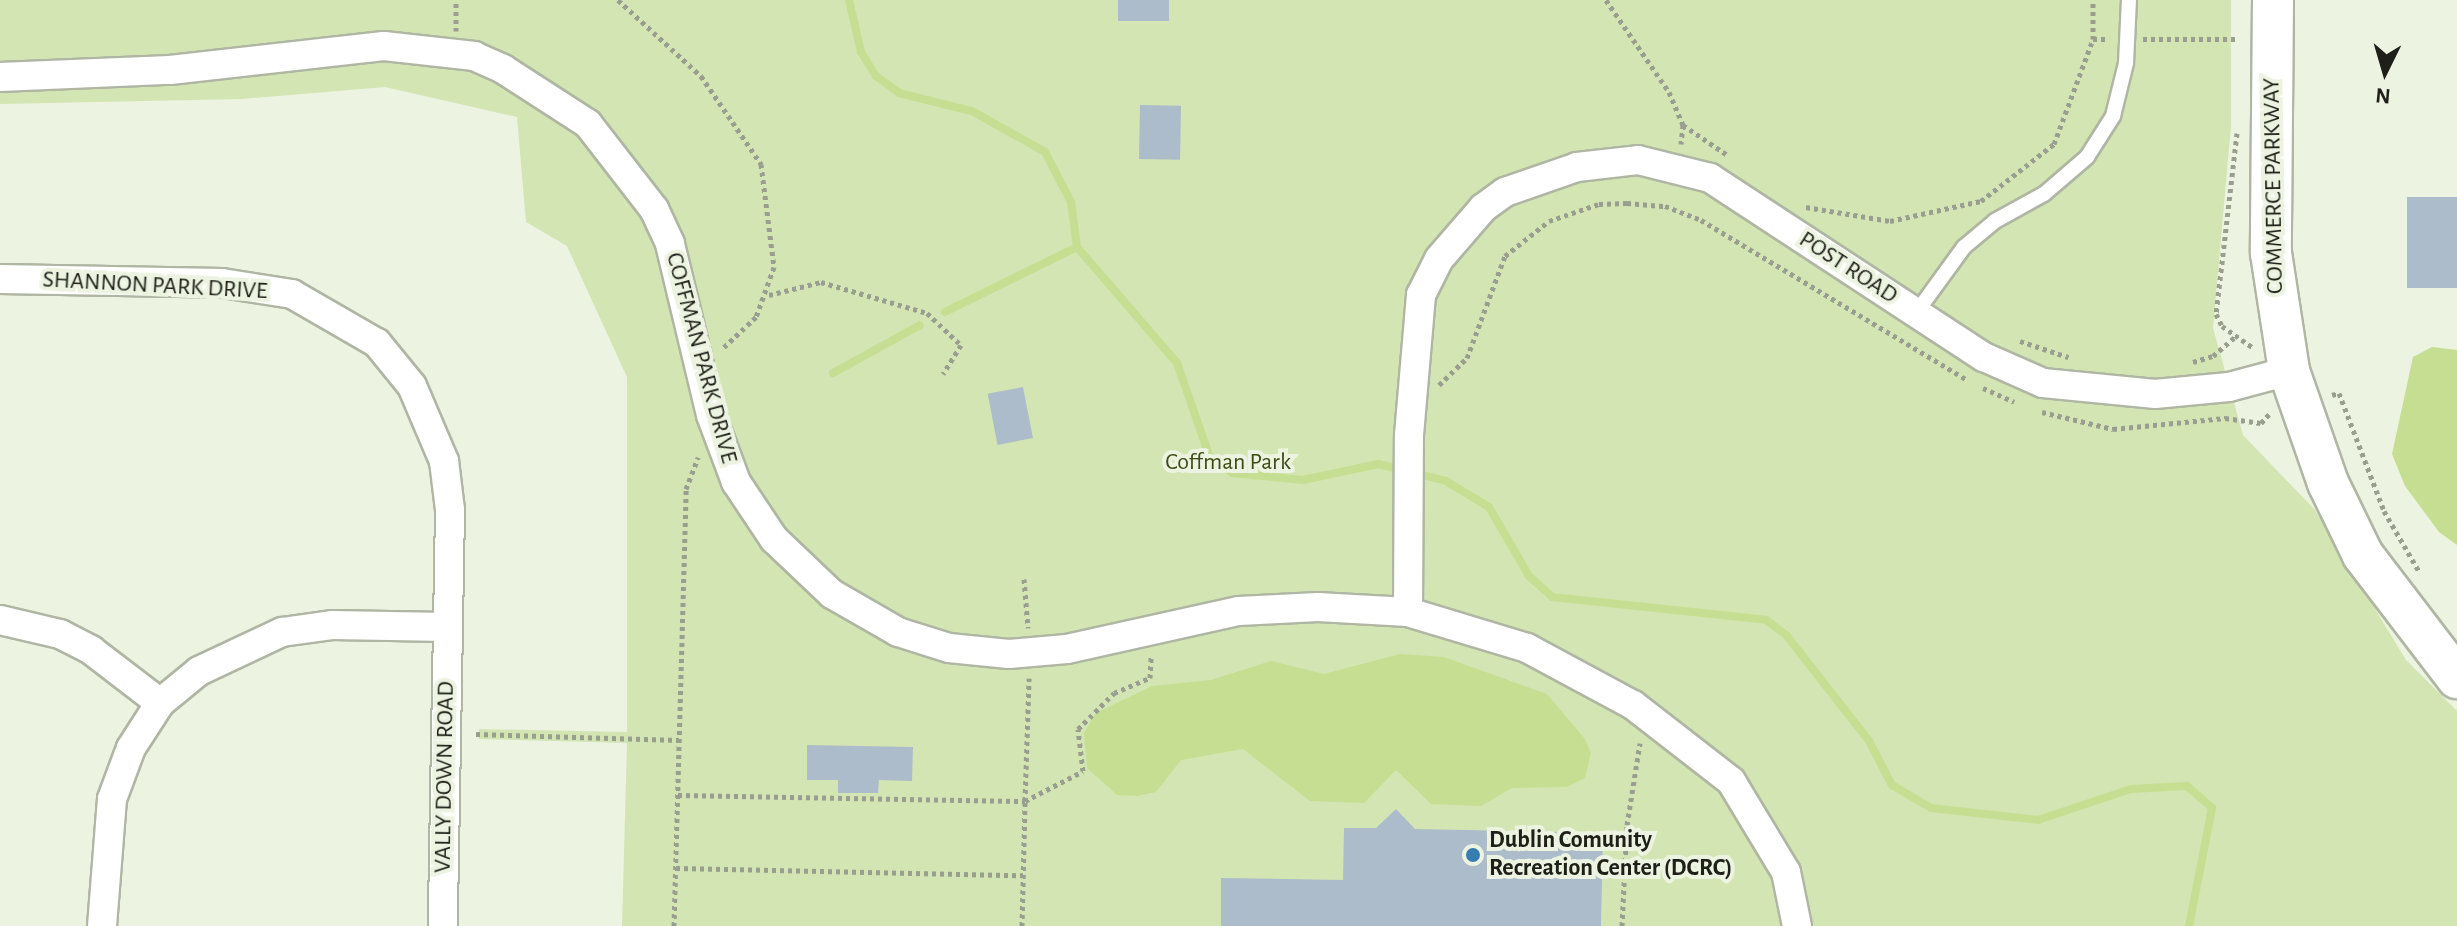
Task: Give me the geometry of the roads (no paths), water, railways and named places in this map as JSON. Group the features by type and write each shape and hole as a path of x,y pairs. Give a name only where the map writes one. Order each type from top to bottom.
{"street":[{"name":"COMMERCE PARKWAY","path":"2273,0 2271,253 2289,371"},
{"name":"COFFMAN PARK DRIVE","path":"0,77 170,70 384,46 474,56 568,108 630,170 670,244 697,356 736,482 809,577 898,632 1028,667 1239,611 1408,612 1527,648 1684,740 1731,781 1786,872 1797,926"},
{"name":"POST ROAD","path":"1408,612 1413,334 1421,295 1439,259 1483,208 1505,192 1577,167 1638,160 1710,178 1916,313 1996,362 2043,383 2103,394 2206,390 2289,371"},
{"name":"SHANNON PARK DRIVE","path":"0,279 261,287 344,319 377,343 412,386 444,461 448,627"},
{"path":"2289,371 2328,483 2363,555 2457,678"},
{"path":"0,620 60,634 91,650 160,703"},
{"path":"102,926 112,799 131,748 160,703 199,671 282,632 332,625 448,627"},
{"name":"VALLY DOWN ROAD","path":"443,926 448,627"}],"lane":[{"path":"1916,313 1964,247 1995,221 2044,194 2087,157 2113,116 2127,39 2129,0"}],"waterway":[{"path":"849,0 861,52 876,76 899,93 972,111 1045,152 1071,202 1077,247 1177,363 1210,458 1232,473 1303,480 1378,464 1446,481 1489,507 1529,576 1552,597 1766,620 1787,636 1869,741 1892,785 1931,808 2038,820 2131,789 2187,786 2212,808 2189,926"},
{"path":"945,312 1077,247"},
{"path":"833,373 920,325"}],"place":[{"name":"Dublin Comunity Recreation Center (DCRC)","path":"1473,855"}],"park label":[{"name":"Coffman Park","path":"1228,463"}]}
